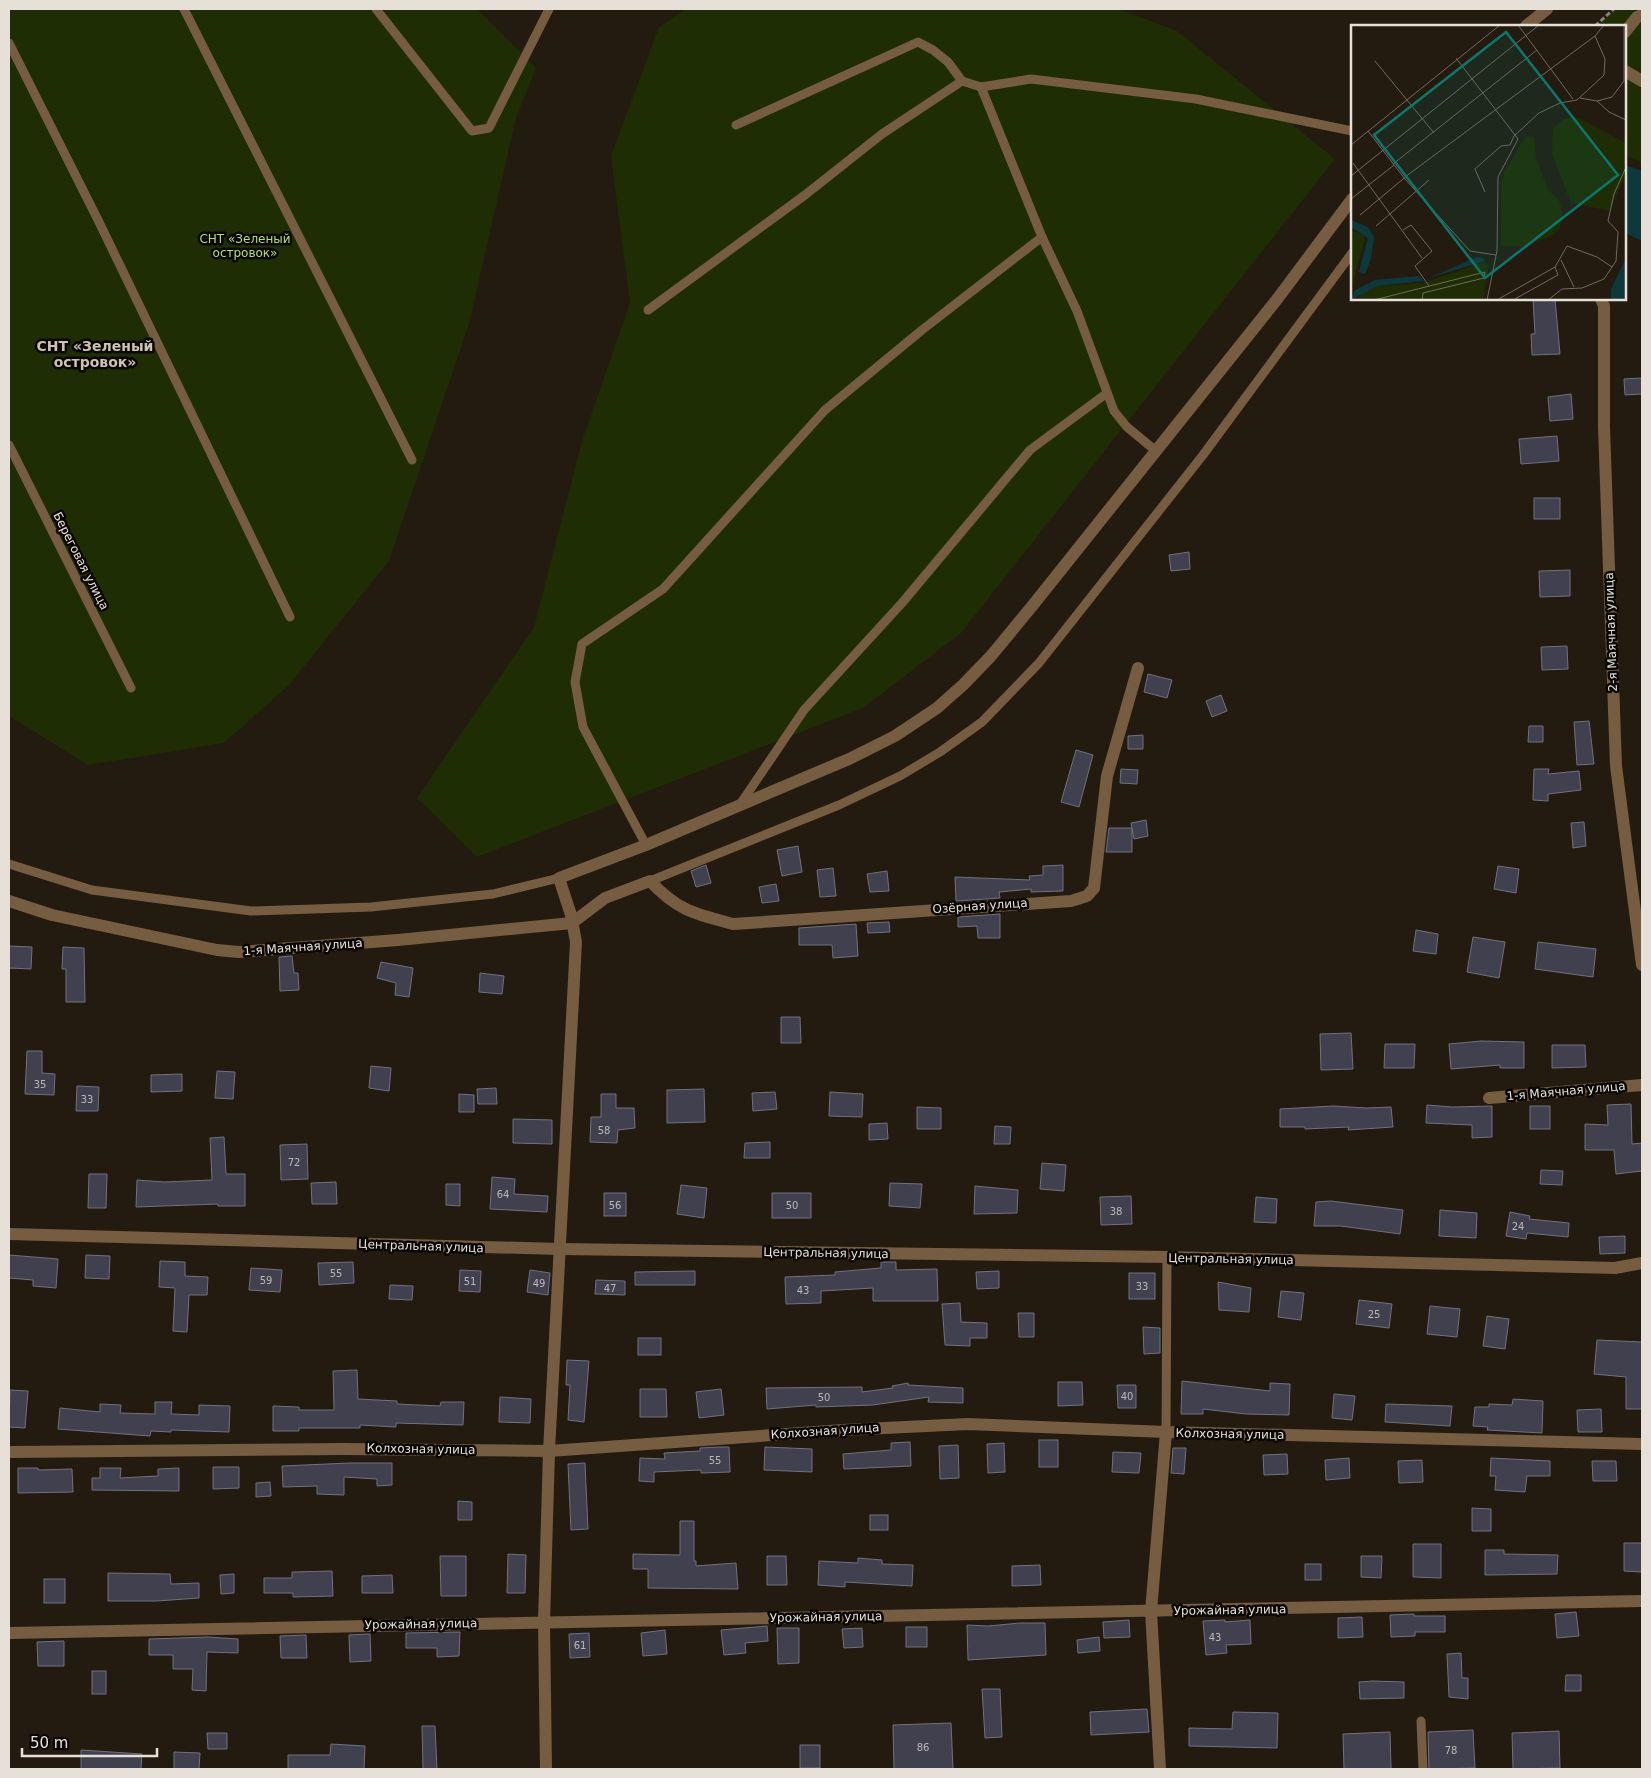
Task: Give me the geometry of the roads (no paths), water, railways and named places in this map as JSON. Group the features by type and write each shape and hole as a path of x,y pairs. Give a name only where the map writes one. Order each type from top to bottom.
{"street":[{"path":"1527,25 1547,9"},
{"path":"1626,31 1642,15"},
{"path":"1626,72 1642,81"},
{"path":"546,1769 544,1622 549,1451 576,942 559,878 646,846 848,759 895,736 937,708 991,656 1278,298 1351,199"},
{"name":"2-я Маячная улица","path":"1601,300 1604,306 1604,427 1616,766 1642,965"},
{"name":"Озёрная улица","path":"650,881 666,899 689,912 733,924 1071,901 1088,896 1094,888 1107,776 1138,668"},
{"path":"572,922 604,898 650,881"},
{"name":"1-я Маячная улица","path":"9,901 52,915 217,950 239,952 398,940 572,922"},
{"name":"1-я Маячная улица","path":"1489,1098 1642,1085"},
{"name":"Центральная улица","path":"9,1234 560,1249 1167,1257 1615,1268 1642,1262"},
{"name":"Колхозная улица","path":"9,1452 343,1448 549,1451 843,1430 968,1424 1166,1432 1642,1444"},
{"path":"1160,1769 1151,1611 1166,1432"},
{"name":"Урожайная улица","path":"9,1632 1642,1601"}],"lane":[{"path":"184,9 412,460"},
{"path":"376,9 472,131 489,128 549,9"},
{"path":"736,125 918,42 933,50 948,62 962,82 981,87 1031,79 1041,80 1196,99 1351,132"},
{"path":"9,43 99,222 290,617"},
{"path":"648,310 805,194 882,134 962,82"},
{"path":"981,87 1042,237 1077,311 1114,411 1127,427 1156,450"},
{"path":"646,846 583,727 575,682 582,644 663,589 825,410 922,330 1042,237"},
{"path":"650,881 839,805 900,776 940,752 982,722 1039,663 1064,632 1203,455 1351,254"},
{"path":"741,804 804,710 902,603 1030,450 1107,393"},
{"name":"Береговая улица","path":"9,445 131,688"},
{"path":"9,864 92,890 250,911 371,906 493,894 559,878"},
{"path":"1166,1432 1167,1257"},
{"path":"1422,1721 1424,1769"}],"water":[{"path":"1626,165 1642,171 1642,241 1626,233"}],"district":[{"name":"СНТ «Зеленый островок»","path":"95,354"}]}
